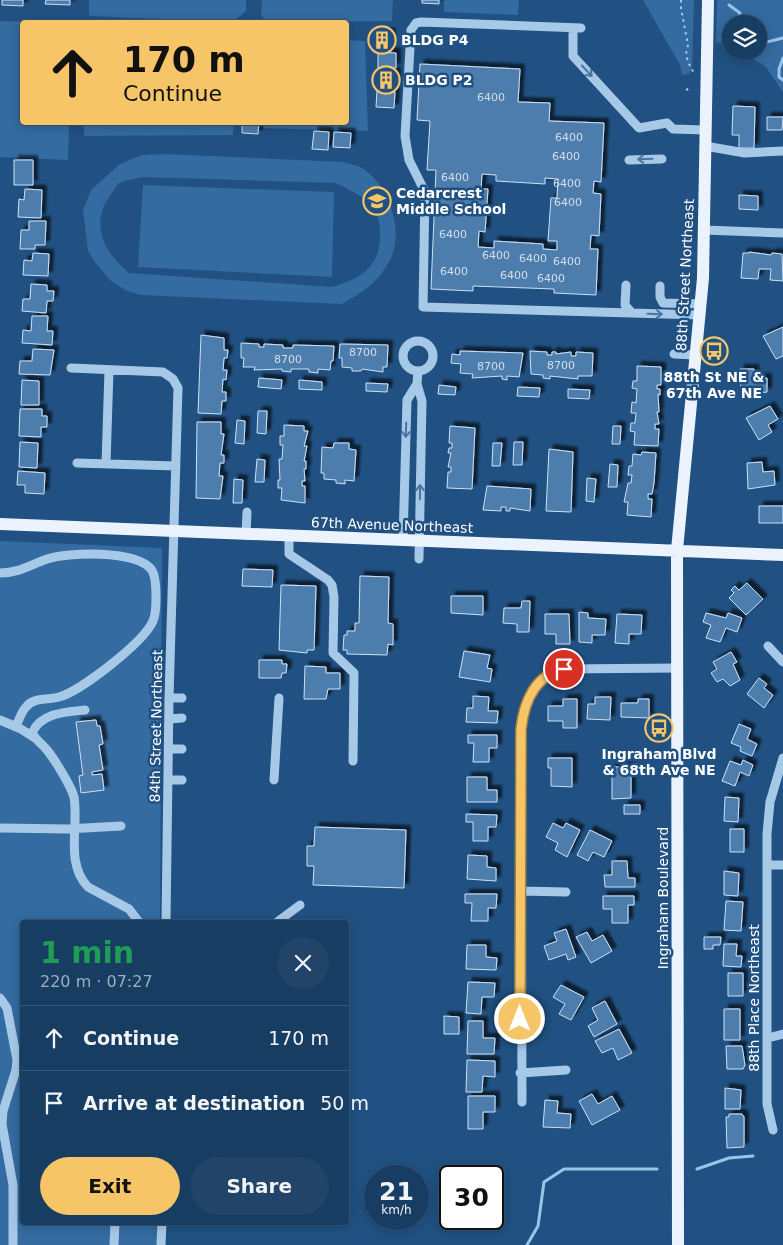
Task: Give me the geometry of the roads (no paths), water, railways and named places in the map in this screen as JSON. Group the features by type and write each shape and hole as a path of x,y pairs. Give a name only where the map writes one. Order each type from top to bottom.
{"main road":[{"name":"88th Street Northeast","path":"677,550 700,310 704,230 708,0"},
{"name":"67th Avenue Northeast","path":"0,524 783,555"},
{"name":"Ingraham Boulevard","path":"677,550 678,1245"}],"street":[{"path":"700,310 632,313 423,307 425,192 409,160 405,136 411,30 416,23 421,22 577,28 573,56 639,128 667,122 673,129 705,130"},
{"path":"705,146 745,153 783,151"},
{"path":"629,160 662,159"},
{"path":"704,230 783,233"},
{"path":"626,285 625,305 632,313"},
{"path":"660,286 660,297 664,303 700,310"},
{"path":"674,354 696,355"},
{"name":"84th Street Northeast","path":"70,368 163,372 173,378 178,394 167,714 169,780 165,830 166,920"},
{"path":"106,464 109,370"},
{"path":"418,371 417,384 422,401 419,559"},
{"path":"403,540 407,400 417,384"},
{"path":"407,400 422,401"},
{"path":"77,463 176,466"},
{"path":"246,535 247,512"},
{"path":"289,536 289,554 328,580 334,590 333,653 354,673 353,761"},
{"path":"0,572 21,571 56,557 118,556 143,563 151,569 155,586 153,622 137,639 101,673 74,691 59,697 34,701 27,706 16,726"},
{"path":"768,646 783,662"},
{"path":"522,1102 520,1073 521,729 523,712 530,695 540,680 552,671 564,669 677,668"},
{"path":"169,698 182,698"},
{"path":"274,780 279,698"},
{"path":"35,738 32,733 40,720 60,714 85,710"},
{"path":"167,714 182,718"},
{"path":"0,720 16,726 35,738 49,752 71,789 76,828 74,855 82,881 88,887 129,909 138,920"},
{"path":"169,749 182,749"},
{"name":"88th Place Northeast","path":"773,1130 767,1104 767,834 770,802 783,758"},
{"path":"169,780 182,780"},
{"path":"0,828 121,826"},
{"path":"768,865 783,865"},
{"path":"521,891 566,892"},
{"path":"280,920 300,905"},
{"path":"0,998 7,1008 16,1060 16,1070 3,1111 2,1124 13,1185 13,1245"},
{"path":"768,1038 783,1034"},
{"path":"520,1073 566,1070"},
{"path":"114,1245 115,1225"},
{"path":"161,1245 162,1225"}],"waterway":[{"path":"729,5 740,13 739,15"},
{"path":"767,42 783,38"},
{"path":"783,58 779,69 779,77 783,80"},
{"path":"697,1169 729,1158 753,1156"},
{"path":"527,1245 538,1226 544,1182 564,1169 657,1169"}],"place":[{"name":"BLDG P4","path":"382,40"},
{"name":"BLDG P2","path":"386,80"},
{"name":"Cedarcrest Middle School","path":"377,201"},
{"name":"88th St NE & 67th Ave NE","path":"714,351"},
{"name":"Ingraham Blvd & 68th Ave NE","path":"659,728"}]}
